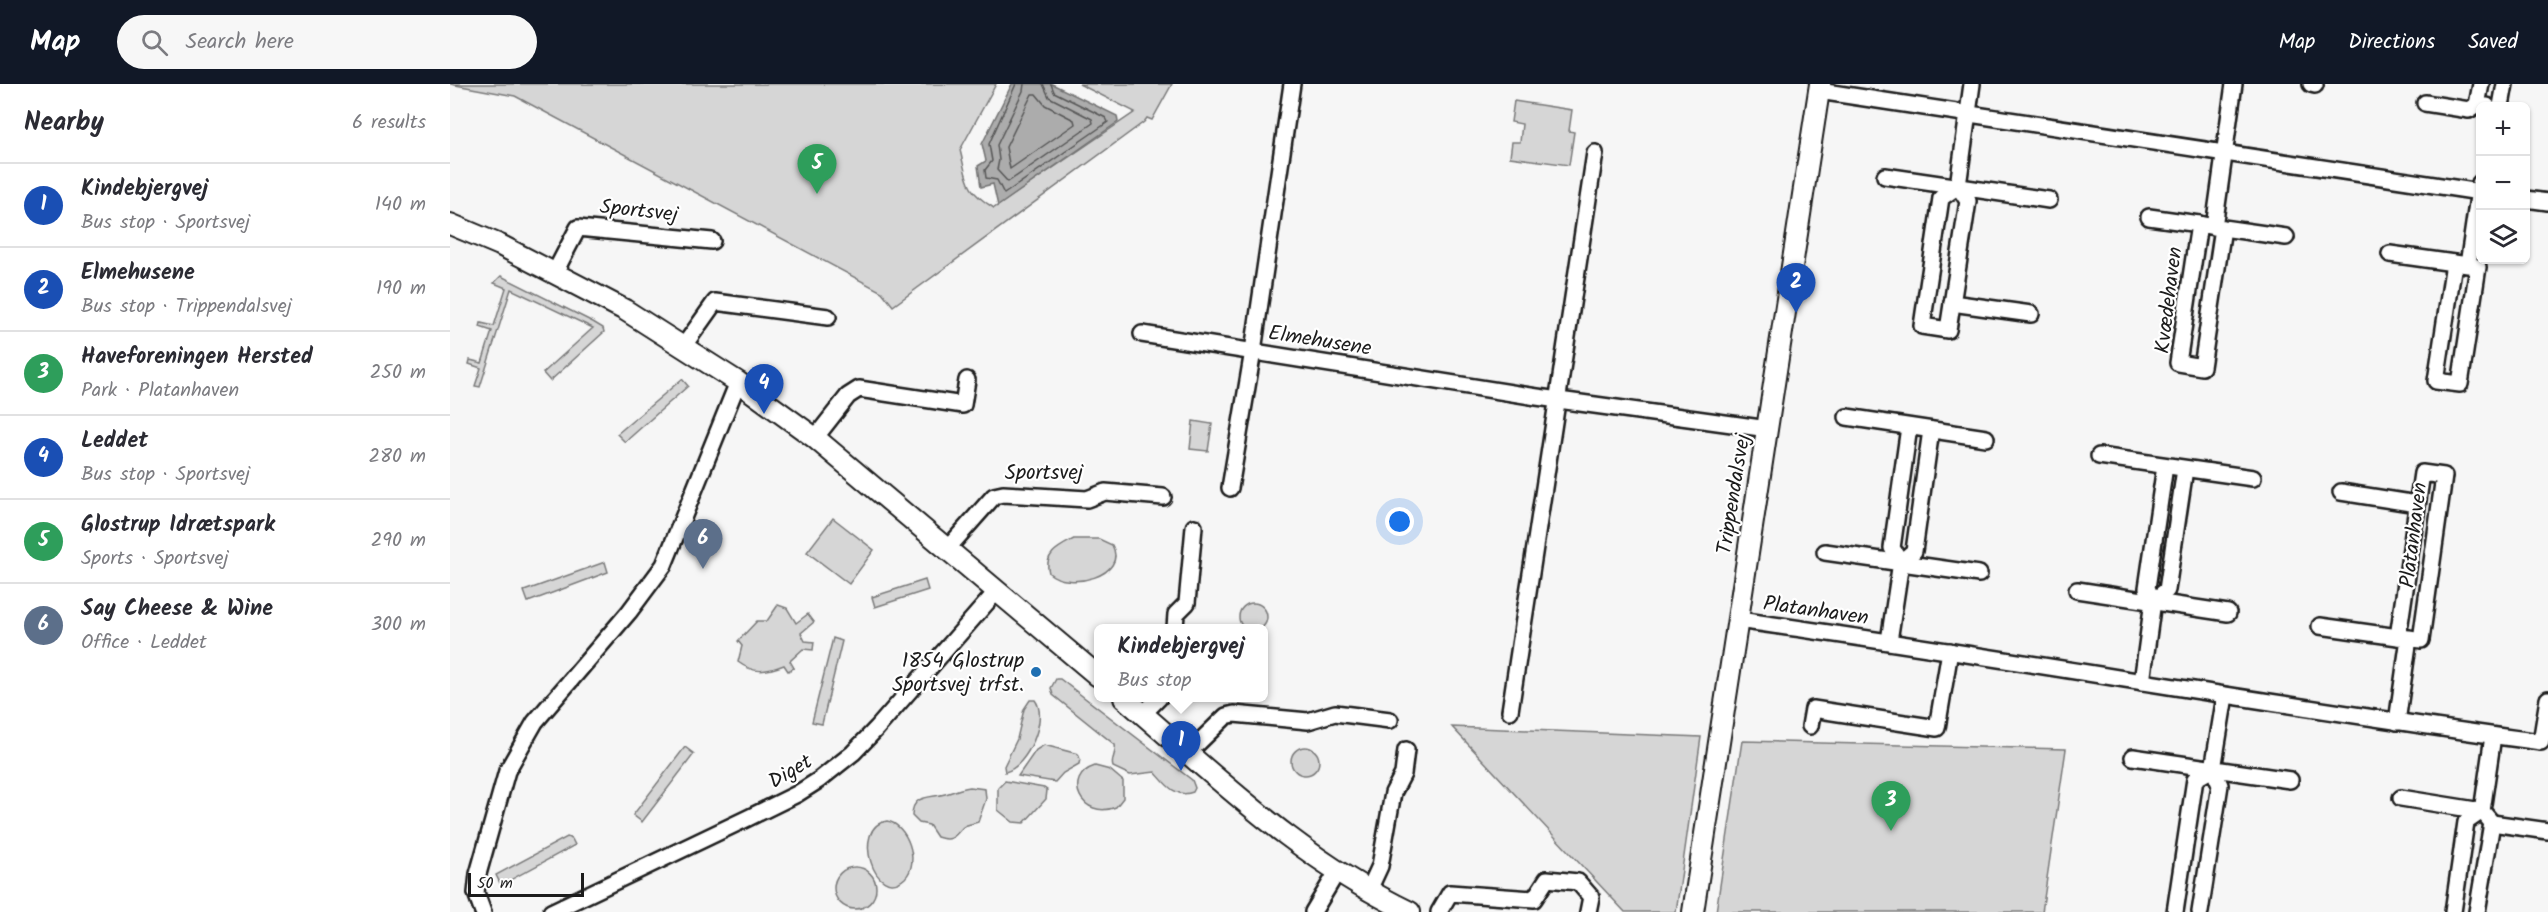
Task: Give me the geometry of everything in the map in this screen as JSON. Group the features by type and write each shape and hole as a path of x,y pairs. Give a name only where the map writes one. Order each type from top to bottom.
{"street":[{"name":"Elmehusene","path":"1230,488 1253,351 1292,84"},
{"path":"1958,186 1941,198 1922,326 1948,330 1968,201 1958,186 1972,84"},
{"name":"Kvædehaven","path":"2212,226 2202,367 2178,363 2212,226 2234,84"},
{"path":"2481,84 2482,102"},
{"path":"2502,102 2505,84"},
{"path":"1820,87 1967,114 2476,188"},
{"name":"Trippendalsvej","path":"1693,912 1820,87"},
{"path":"2425,103 2469,110 2476,108"},
{"path":"1510,711 1595,153"},
{"path":"1885,176 2049,200"},
{"path":"2530,200 2548,202"},
{"path":"2390,254 2461,264 2478,267 2460,384 2436,381 2461,264 2476,205"},
{"name":"Kvædehaven","path":"2149,217 2286,237"},
{"path":"450,224 500,245 625,310 738,382 815,438 1094,673"},
{"name":"Sportsvej","path":"554,274 578,228 712,241"},
{"path":"683,346 715,302 828,317"},
{"path":"1952,303 2031,314"},
{"name":"Elmehusene","path":"1142,334 1557,399 1768,429"},
{"path":"815,438 848,396 860,389 963,405 967,380"},
{"path":"483,912 476,893 478,874 499,792 516,751 535,722 629,612 664,565 738,382"},
{"path":"1847,417 1986,438"},
{"name":"Platanhaven","path":"1901,562 1892,548 1909,427"},
{"name":"Platanhaven","path":"1889,641 1901,562 1914,551 1931,430"},
{"path":"2099,456 2253,478"},
{"path":"2142,682 2153,601 2147,588 2165,466"},
{"path":"2153,601 2167,590 2185,469"},
{"name":"Platanhaven","path":"2397,722 2404,638 2417,504 2422,473 2444,476 2421,640 2404,638"},
{"name":"Sportsvej","path":"947,549 994,496 1003,494 1087,499 1105,492 1163,496"},
{"name":"Platanhaven","path":"2342,492 2417,504"},
{"path":"1175,624 1176,614 1187,603 1194,527"},
{"path":"1825,552 1979,574"},
{"path":"2077,590 2228,613"},
{"name":"Diget","path":"551,912 768,809 819,780 846,759 877,728 996,592"},
{"name":"Platanhaven","path":"1738,620 1889,641 2224,696 2541,742 2548,699"},
{"path":"2320,626 2404,638"},
{"path":"1810,726 1813,709 1937,728 1950,651"},
{"path":"2200,912 2220,785 2213,769 2224,696"},
{"path":"1129,702 1271,824 1336,872 1368,892 1410,912"},
{"path":"1143,714 1155,702"},
{"path":"1188,753 1226,716 1234,714 1308,721 1335,713 1390,720"},
{"path":"2477,912 2493,736"},
{"path":"1368,892 1380,866 1393,792 1403,774 1406,750"},
{"path":"2133,757 2290,780"},
{"path":"2175,912 2195,779 2213,769"},
{"path":"2401,798 2548,831"},
{"path":"2452,912 2466,822 2487,817"},
{"path":"1313,912 1336,872"},
{"path":"1439,912 1450,893 1534,899 1547,879 1578,882 1591,897 1588,912"}],"shaded area":[{"path":"450,84 996,84 960,150 969,184 978,196 994,208 1135,112 1079,84 1172,84 1152,120 1147,118 893,306 882,292 515,96"},
{"path":"1514,101 1572,110 1569,131 1574,132 1569,165 1510,157 1512,142 1520,142 1522,124 1511,122"},
{"path":"501,276 593,322 603,328 604,332 550,381 543,373 593,328 511,289 480,387 475,386 481,368 469,364 470,360 482,363 492,331 480,327 481,323 494,326 506,288 494,283"},
{"path":"682,379 688,386 625,442 617,434"},
{"path":"1193,421 1212,424 1208,451 1190,449"},
{"path":"833,518 874,550 849,584 807,552"},
{"path":"1074,539 1099,539 1112,545 1115,556 1112,565 1105,572 1082,580 1070,581 1049,573 1050,556 1058,548"},
{"path":"605,562 608,572 528,602 524,591"},
{"path":"925,580 928,590 875,607 872,597"},
{"path":"1248,604 1258,604 1266,612 1265,624 1241,624 1240,622 1240,612"},
{"path":"778,605 787,608 796,623 808,614 814,622 801,633 805,641 814,642 813,650 803,649 790,661 794,668 788,671 784,665 760,671 749,669 738,662 742,646 738,641 757,621 767,621"},
{"path":"833,638 842,641 822,724 812,722"},
{"path":"1056,679 1060,679 1192,780 1195,788 1193,792 1187,794 1176,792 1155,772 1130,775 1113,767 1115,745 1053,695 1051,688"},
{"path":"1030,700 1035,700 1039,708 1034,741 1021,761 1005,772 1004,766 1017,739 1024,709"},
{"path":"1452,727 1701,737 1676,912 1625,912"},
{"path":"1742,741 2066,749 2042,912 1716,912"},
{"path":"1044,745 1078,754 1079,764 1063,773 1055,782 1018,776 1036,750"},
{"path":"685,747 694,754 642,822 633,815"},
{"path":"1305,747 1315,751 1319,761 1315,771 1305,775 1295,771 1291,761 1295,751"},
{"path":"1095,766 1110,770 1123,781 1123,798 1116,807 1104,810 1094,808 1085,803 1080,796 1079,779 1085,771"},
{"path":"1005,781 1047,790 1046,799 1024,823 1013,822 998,810 998,788"},
{"path":"970,787 985,789 986,799 978,822 965,826 952,838 937,837 929,825 919,823 912,816 918,800"},
{"path":"887,821 894,824 906,836 912,854 910,871 905,878 894,884 884,882 876,874 869,849 870,836 876,826"},
{"path":"567,837 572,839 575,845 501,885 496,875"},
{"path":"855,867 870,873 876,888 870,903 855,909 840,903 834,888 840,873"}],"water":[{"path":"1012,84 1052,84 1117,116 1118,122 998,206 993,184 981,187 978,166 986,161 982,144"}],"place":[{"name":"Glostrup Idrætspark","path":"817,194"},
{"name":"Elmehusene","path":"1796,313"},
{"name":"Leddet","path":"764,414"},
{"name":"Say Cheese & Wine","path":"703,569"},
{"name":"1854 Glostrup Sportsvej trfst.","path":"1036,672"},
{"name":"Kindebjergvej","path":"1181,771"},
{"name":"Haveforeningen Hersted","path":"1891,831"}]}
